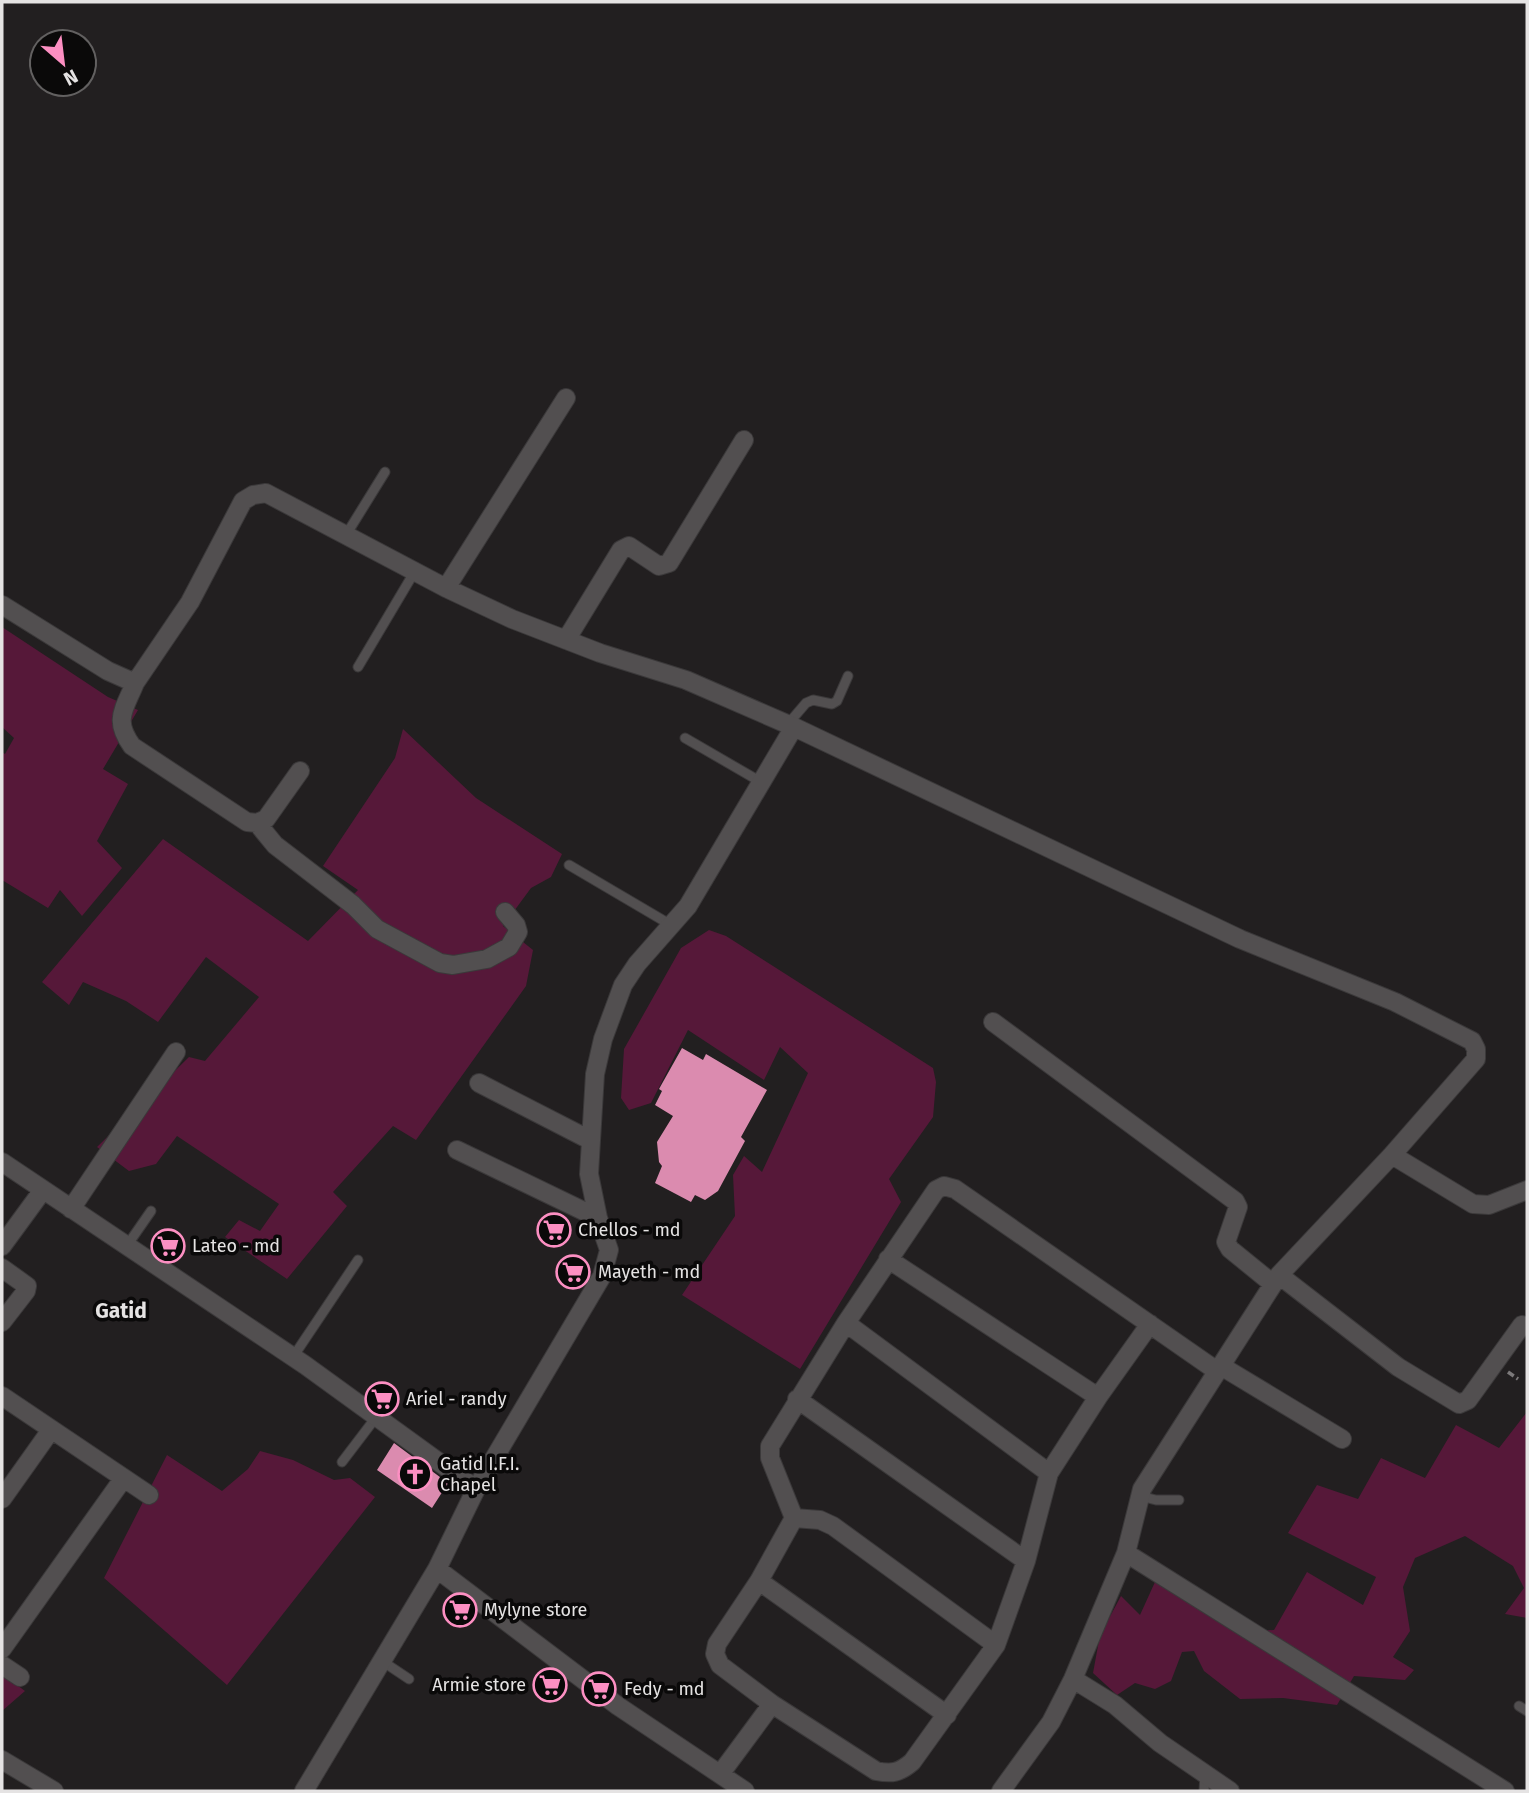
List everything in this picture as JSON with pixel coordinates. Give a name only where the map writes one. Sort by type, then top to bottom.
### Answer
[{"type":"street","points":[[446,588],[566,398]]},
{"type":"street","points":[[566,639],[621,550],[629,546],[659,566],[669,563],[744,440]]},
{"type":"street","points":[[505,912],[516,925],[518,932],[509,947],[486,959],[453,965],[440,963],[377,929],[353,905],[275,845],[257,824],[247,822],[132,746],[125,736],[120,719],[135,683],[190,602],[243,501],[253,495],[266,493],[446,588],[512,619],[600,653],[686,680],[791,725],[1240,939],[1395,1002],[1472,1041],[1476,1049],[1476,1059],[1392,1155],[1276,1279],[1142,1489],[1125,1553],[1073,1679],[1051,1722],[1001,1791]]},
{"type":"street","points":[[2,604],[108,671],[135,683]]},
{"type":"street","points":[[303,1791],[437,1569],[476,1489],[602,1276],[609,1250],[598,1218],[589,1174],[595,1074],[603,1039],[623,985],[637,964],[699,890],[791,725]]},
{"type":"street","points":[[257,824],[266,819],[300,771]]},
{"type":"street","points":[[993,1022],[1235,1201],[1238,1207],[1226,1242],[1230,1249],[1398,1367],[1459,1404],[1468,1400],[1522,1325]]},
{"type":"street","points":[[71,1209],[176,1052]]},
{"type":"street","points":[[479,1083],[590,1140]]},
{"type":"street","points":[[457,1150],[598,1218]]},
{"type":"street","points":[[1392,1155],[1473,1203],[1489,1205],[1527,1190]]},
{"type":"street","points":[[2,1162],[293,1357],[476,1489]]},
{"type":"street","points":[[794,1518],[770,1458],[770,1446],[797,1399],[888,1259],[936,1189],[944,1186],[955,1189],[1150,1324],[1219,1368],[1342,1439]]},
{"type":"street","points":[[2,1246],[43,1190]]},
{"type":"street","points":[[888,1259],[1098,1397]]},
{"type":"street","points":[[2,1268],[27,1286],[2,1322]]},
{"type":"street","points":[[846,1323],[1049,1473]]},
{"type":"street","points":[[794,1518],[759,1581],[717,1644],[715,1654],[720,1665],[772,1704],[876,1771],[890,1774],[901,1772],[912,1762],[996,1645],[1026,1561],[1049,1473],[1150,1324]]},
{"type":"street","points":[[2,1396],[149,1496]]},
{"type":"street","points":[[797,1399],[1026,1561]]},
{"type":"street","points":[[2,1499],[51,1430]]},
{"type":"street","points":[[2,1649],[122,1479]]},
{"type":"street","points":[[794,1518],[820,1520],[832,1526],[996,1645]]},
{"type":"street","points":[[1125,1553],[1505,1791]]},
{"type":"street","points":[[437,1569],[618,1706],[746,1791]]},
{"type":"street","points":[[759,1581],[947,1715]]},
{"type":"street","points":[[2,1665],[20,1677]]},
{"type":"street","points":[[1073,1679],[1115,1705],[1205,1783],[1230,1791]]},
{"type":"street","points":[[721,1773],[772,1704]]},
{"type":"street","points":[[2,1760],[54,1791]]},
{"type":"lane","points":[[346,535],[385,472]]},
{"type":"lane","points":[[358,667],[415,571]]},
{"type":"lane","points":[[791,725],[806,703],[814,700],[832,704],[837,701],[848,676]]},
{"type":"lane","points":[[685,738],[761,782]]},
{"type":"lane","points":[[569,865],[671,925]]},
{"type":"lane","points":[[126,1247],[151,1211]]},
{"type":"lane","points":[[293,1357],[358,1260]]},
{"type":"lane","points":[[342,1462],[377,1416]]},
{"type":"lane","points":[[1140,1496],[1156,1500],[1179,1500]]},
{"type":"lane","points":[[382,1661],[410,1679]]},
{"type":"shaded area","points":[[2,627],[108,697],[138,710],[103,769],[128,784],[97,841],[122,868],[82,916],[60,890],[48,908],[2,880],[2,752],[5,754],[14,738],[2,727]]},
{"type":"shaded area","points":[[403,729],[476,798],[562,854],[551,877],[531,888],[503,926],[533,950],[526,986],[416,1140],[393,1126],[333,1192],[347,1206],[287,1279],[225,1237],[239,1220],[260,1231],[279,1204],[177,1136],[156,1164],[129,1171],[97,1147],[189,1057],[205,1061],[259,997],[206,957],[158,1022],[126,1001],[83,982],[69,1005],[42,982],[163,839],[308,941],[358,890],[323,866],[395,758]]},
{"type":"shaded area","points":[[709,930],[726,936],[933,1068],[936,1082],[933,1117],[889,1179],[901,1202],[800,1369],[682,1295],[735,1216],[733,1175],[744,1156],[762,1172],[808,1073],[780,1047],[764,1080],[688,1030],[651,1103],[629,1110],[621,1098],[624,1049],[681,948]]},
{"type":"shaded area","points":[[1527,1412],[1527,1618],[1505,1614],[1524,1588],[1513,1566],[1465,1536],[1415,1558],[1403,1587],[1410,1631],[1393,1657],[1414,1670],[1405,1680],[1354,1676],[1337,1705],[1283,1698],[1240,1699],[1204,1671],[1194,1651],[1182,1652],[1171,1681],[1155,1689],[1135,1683],[1117,1695],[1093,1673],[1100,1635],[1121,1596],[1140,1615],[1155,1582],[1241,1632],[1274,1630],[1307,1572],[1363,1605],[1376,1577],[1288,1533],[1317,1485],[1358,1499],[1381,1458],[1425,1478],[1456,1425],[1499,1448]]},
{"type":"shaded area","points":[[260,1451],[293,1460],[334,1480],[350,1478],[375,1497],[227,1685],[104,1578],[167,1455],[222,1491],[248,1469]]},
{"type":"shaded area","points":[[2,1674],[25,1691],[2,1711]]},
{"type":"building","points":[[682,1048],[703,1060],[706,1054],[767,1090],[741,1137],[745,1141],[718,1191],[705,1200],[695,1195],[691,1202],[655,1183],[662,1166],[659,1162],[657,1142],[673,1116],[655,1105],[662,1091],[659,1089]]},
{"type":"building","name":"Gatid I.F.I. Chapel","points":[[394,1443],[448,1483],[432,1508],[377,1470]]},
{"type":"place","name":"Chellos - md","points":[[554,1230]]},
{"type":"place","name":"Lateo - md","points":[[168,1246]]},
{"type":"place","name":"Mayeth - md","points":[[573,1272]]},
{"type":"place","name":"Ariel - randy","points":[[382,1399]]},
{"type":"place","name":"Gatid I.F.I. Chapel","points":[[415,1474]]},
{"type":"place","name":"Mylyne store","points":[[460,1610]]},
{"type":"place","name":"Armie store","points":[[550,1685]]},
{"type":"place","name":"Fedy - md","points":[[599,1689]]},
{"type":"district","name":"Gatid","points":[[121,1311]]}]
